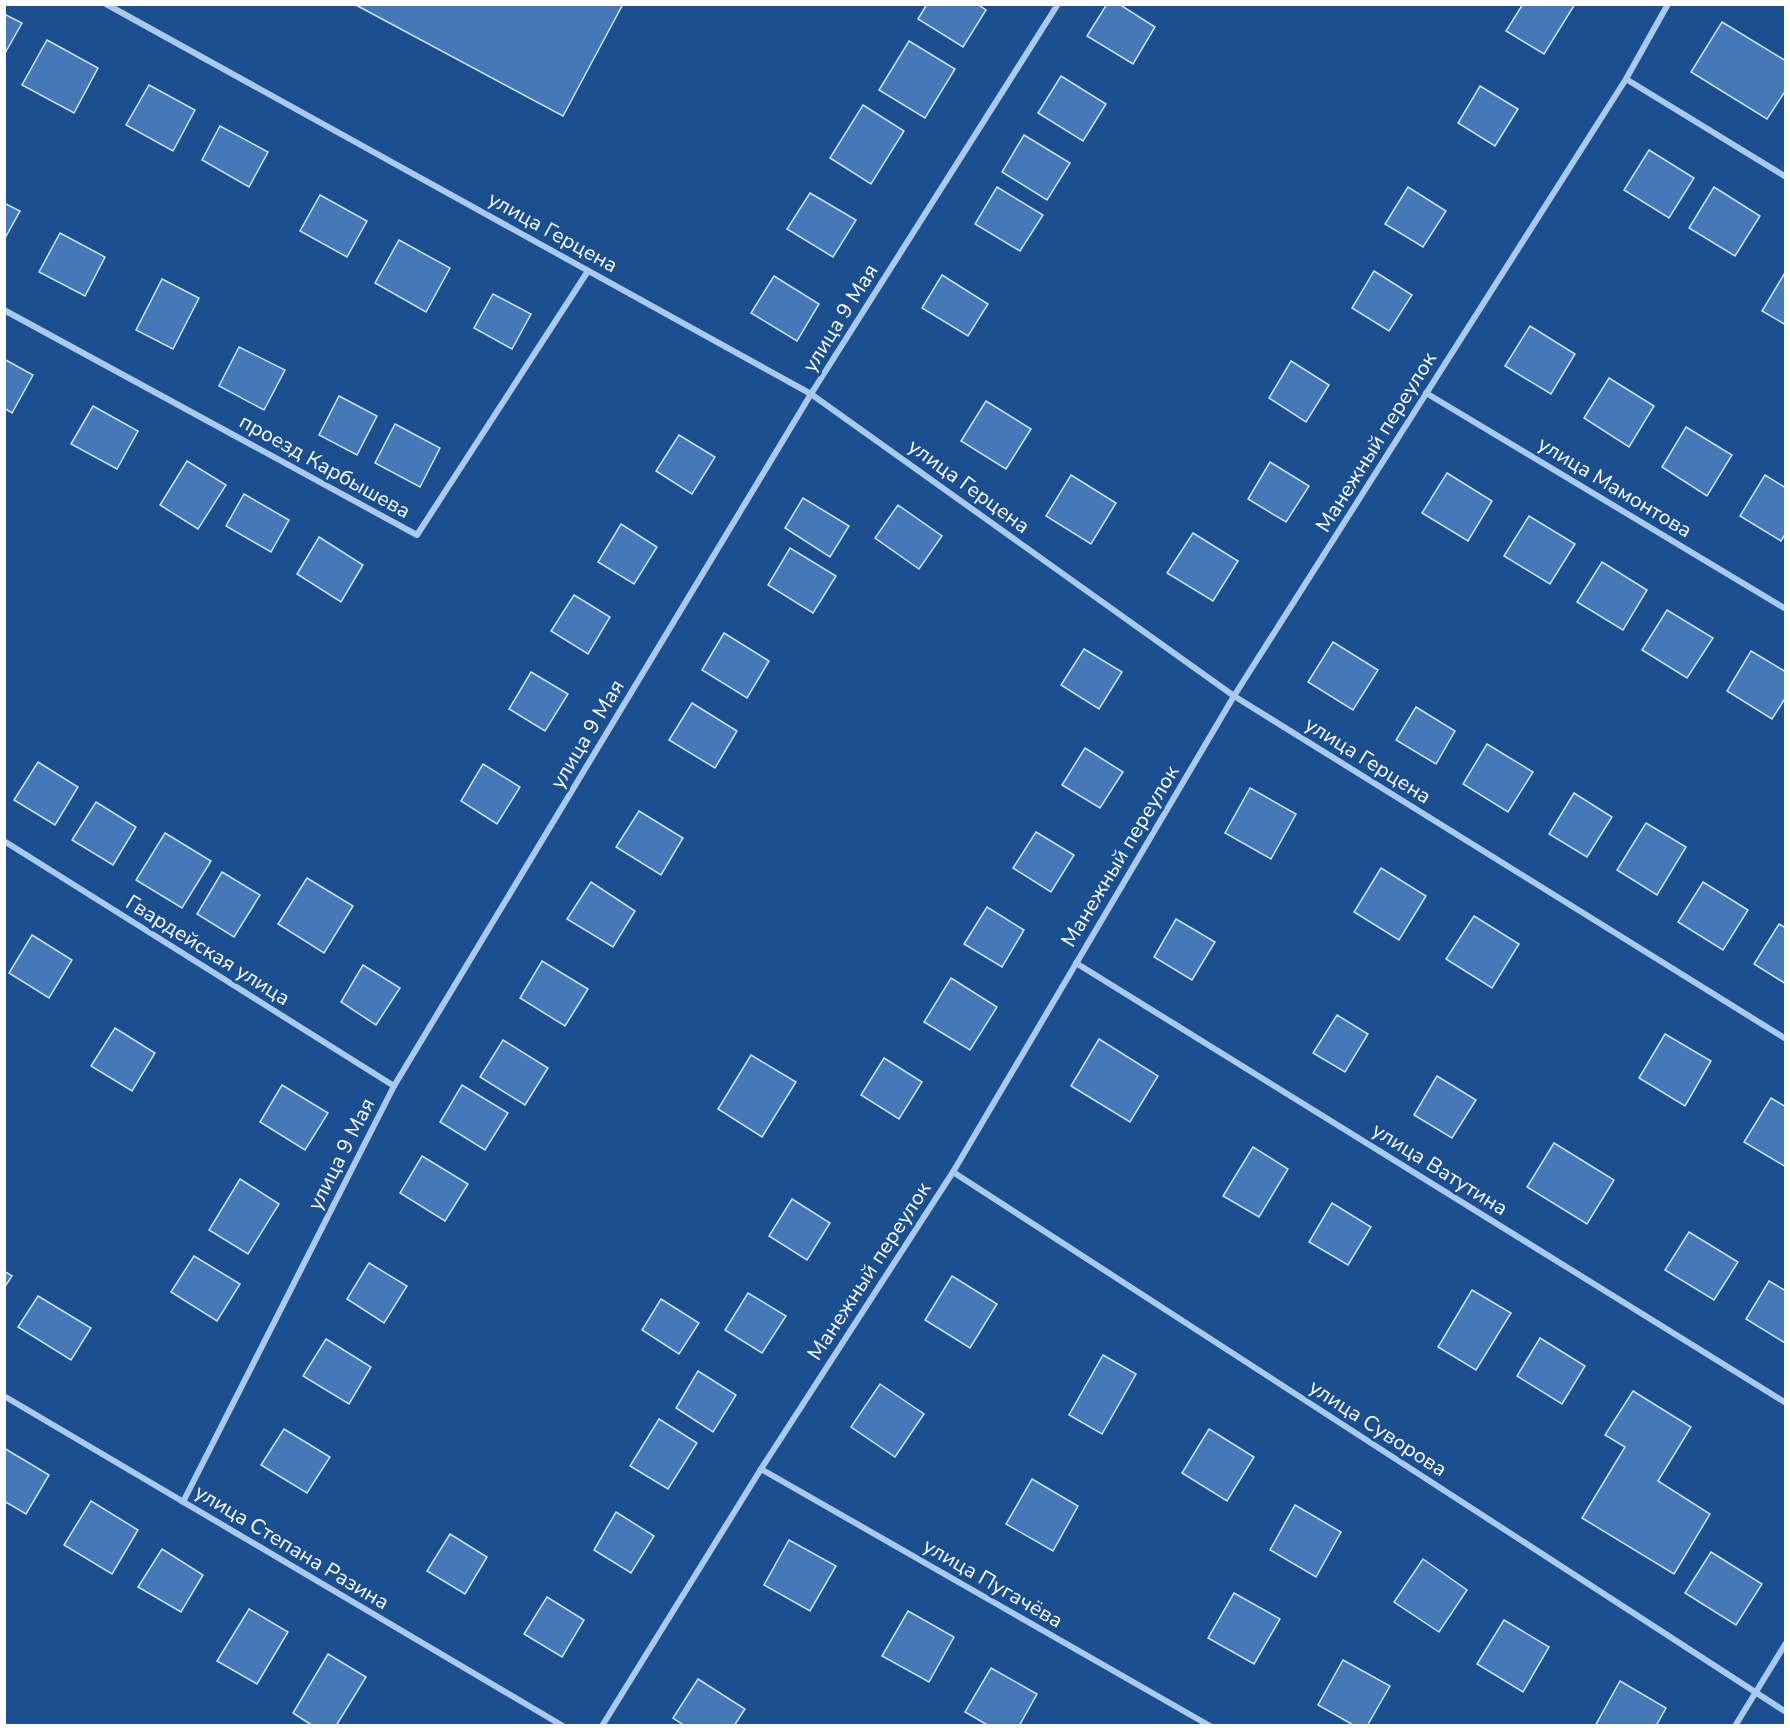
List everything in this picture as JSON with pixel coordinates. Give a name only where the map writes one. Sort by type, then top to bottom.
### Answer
[{"type":"street","name":"улица Герцена","points":[[106,4],[811,394],[1234,696],[1785,1039]]},
{"type":"street","name":"улица 9 Мая","points":[[183,1502],[394,1086],[811,394],[1058,4]]},
{"type":"street","name":"Манежный переулок","points":[[602,1725],[761,1469],[953,1172],[1234,696],[1626,79],[1668,4]]},
{"type":"street","points":[[1626,79],[1785,177]]},
{"type":"street","name":"проезд Карбышева","points":[[4,310],[417,535],[588,271]]},
{"type":"street","name":"улица Мамонтова","points":[[1426,393],[1785,609]]},
{"type":"street","name":"Гвардейская улица","points":[[4,841],[394,1086]]},
{"type":"street","name":"улица Ватутина","points":[[1076,963],[1785,1403]]},
{"type":"street","name":"улица Суворова","points":[[953,1172],[1785,1712]]},
{"type":"street","name":"улица Степана Разина","points":[[4,1396],[563,1725]]},
{"type":"street","name":"улица Пугачёва","points":[[761,1469],[1210,1725]]},
{"type":"street","points":[[1735,1725],[1785,1644]]},
{"type":"building","points":[[354,4],[623,4],[563,116]]},
{"type":"building","points":[[927,4],[977,4],[986,10],[963,47],[918,19]]},
{"type":"building","points":[[1107,4],[1119,4],[1155,27],[1133,64],[1087,36]]},
{"type":"building","points":[[1523,4],[1575,4],[1544,54],[1506,31]]},
{"type":"building","points":[[4,14],[22,23],[4,55]]},
{"type":"building","points":[[1722,22],[1786,61],[1786,90],[1767,119],[1691,72]]},
{"type":"building","points":[[47,40],[98,68],[74,113],[22,85]]},
{"type":"building","points":[[909,41],[955,69],[925,118],[879,90]]},
{"type":"building","points":[[1061,76],[1106,104],[1083,141],[1038,113]]},
{"type":"building","points":[[149,85],[195,110],[173,151],[126,125]]},
{"type":"building","points":[[1480,86],[1518,109],[1495,146],[1458,123]]},
{"type":"building","points":[[863,105],[904,131],[871,184],[830,158]]},
{"type":"building","points":[[220,126],[268,152],[249,187],[202,160]]},
{"type":"building","points":[[1024,135],[1070,163],[1047,200],[1002,172]]},
{"type":"building","points":[[1649,150],[1694,178],[1669,218],[1624,190]]},
{"type":"building","points":[[997,187],[1043,215],[1020,251],[975,224]]},
{"type":"building","points":[[1408,187],[1446,211],[1423,247],[1385,224]]},
{"type":"building","points":[[1714,187],[1760,216],[1735,256],[1689,228]]},
{"type":"building","points":[[810,193],[856,220],[833,257],[787,229]]},
{"type":"building","points":[[320,195],[367,221],[347,257],[300,231]]},
{"type":"building","points":[[4,203],[20,211],[4,240]]},
{"type":"building","points":[[60,233],[105,257],[85,296],[39,272]]},
{"type":"building","points":[[399,240],[450,268],[426,312],[375,283]]},
{"type":"building","points":[[1374,271],[1412,295],[1389,331],[1352,308]]},
{"type":"building","points":[[1786,271],[1786,325],[1762,311]]},
{"type":"building","points":[[942,275],[988,304],[968,336],[922,308]]},
{"type":"building","points":[[774,276],[819,304],[797,341],[751,313]]},
{"type":"building","points":[[162,279],[199,298],[173,349],[136,330]]},
{"type":"building","points":[[493,294],[531,314],[512,349],[474,328]]},
{"type":"building","points":[[1530,326],[1575,354],[1551,394],[1505,366]]},
{"type":"building","points":[[239,347],[285,370],[264,410],[219,386]]},
{"type":"building","points":[[4,359],[33,375],[12,413],[4,408]]},
{"type":"building","points":[[1291,361],[1329,385],[1306,422],[1269,398]]},
{"type":"building","points":[[1609,378],[1654,406],[1629,447],[1584,418]]},
{"type":"building","points":[[339,396],[377,416],[357,455],[319,435]]},
{"type":"building","points":[[986,401],[1031,429],[1006,469],[961,441]]},
{"type":"building","points":[[93,406],[138,431],[117,469],[71,444]]},
{"type":"building","points":[[395,424],[440,448],[420,487],[375,463]]},
{"type":"building","points":[[1686,427],[1732,455],[1707,496],[1662,467]]},
{"type":"building","points":[[679,435],[715,457],[692,494],[656,471]]},
{"type":"building","points":[[187,461],[226,485],[198,529],[160,505]]},
{"type":"building","points":[[1270,462],[1309,486],[1286,522],[1248,499]]},
{"type":"building","points":[[1447,473],[1492,501],[1468,541],[1422,513]]},
{"type":"building","points":[[1071,475],[1116,503],[1091,544],[1046,516]]},
{"type":"building","points":[[1765,475],[1786,488],[1786,533],[1781,541],[1740,516]]},
{"type":"building","points":[[244,494],[289,520],[271,552],[226,526]]},
{"type":"building","points":[[803,498],[849,526],[830,557],[785,528]]},
{"type":"building","points":[[898,505],[942,536],[919,569],[875,538]]},
{"type":"building","points":[[1529,516],[1575,544],[1550,584],[1504,556]]},
{"type":"building","points":[[621,524],[657,547],[634,584],[598,562]]},
{"type":"building","points":[[1193,533],[1238,561],[1213,601],[1167,573]]},
{"type":"building","points":[[319,537],[363,565],[341,602],[297,574]]},
{"type":"building","points":[[790,548],[836,576],[813,613],[768,585]]},
{"type":"building","points":[[1602,562],[1647,590],[1623,630],[1577,602]]},
{"type":"building","points":[[574,595],[610,617],[588,654],[551,631]]},
{"type":"building","points":[[1667,610],[1713,638],[1687,678],[1642,650]]},
{"type":"building","points":[[724,633],[769,661],[747,698],[702,670]]},
{"type":"building","points":[[1333,642],[1378,670],[1353,710],[1308,682]]},
{"type":"building","points":[[1084,649],[1122,672],[1099,709],[1061,685]]},
{"type":"building","points":[[1751,651],[1786,672],[1786,697],[1772,719],[1727,691]]},
{"type":"building","points":[[531,672],[568,694],[545,731],[509,709]]},
{"type":"building","points":[[692,703],[737,731],[715,768],[669,740]]},
{"type":"building","points":[[1416,707],[1455,731],[1436,764],[1396,740]]},
{"type":"building","points":[[1487,744],[1533,772],[1508,812],[1463,784]]},
{"type":"building","points":[[1085,748],[1123,772],[1100,808],[1062,785]]},
{"type":"building","points":[[38,762],[78,787],[55,825],[14,800]]},
{"type":"building","points":[[483,764],[520,787],[497,824],[461,801]]},
{"type":"building","points":[[1250,788],[1296,814],[1271,859],[1225,833]]},
{"type":"building","points":[[1574,793],[1612,817],[1587,857],[1549,834]]},
{"type":"building","points":[[96,802],[136,827],[113,865],[72,840]]},
{"type":"building","points":[[639,811],[683,838],[661,875],[616,847]]},
{"type":"building","points":[[1646,823],[1686,847],[1657,895],[1617,870]]},
{"type":"building","points":[[1036,832],[1074,855],[1051,892],[1013,868]]},
{"type":"building","points":[[165,833],[211,861],[182,908],[136,880]]},
{"type":"building","points":[[1381,868],[1426,896],[1399,940],[1354,912]]},
{"type":"building","points":[[222,872],[260,895],[234,937],[197,914]]},
{"type":"building","points":[[307,878],[353,906],[324,953],[278,924]]},
{"type":"building","points":[[591,882],[635,911],[613,947],[567,919]]},
{"type":"building","points":[[1703,882],[1748,910],[1723,950],[1678,922]]},
{"type":"building","points":[[987,907],[1024,930],[1002,967],[964,944]]},
{"type":"building","points":[[1474,916],[1519,944],[1492,988],[1446,959]]},
{"type":"building","points":[[1176,919],[1215,942],[1192,980],[1154,957]]},
{"type":"building","points":[[1779,924],[1786,928],[1786,984],[1754,964]]},
{"type":"building","points":[[32,935],[72,960],[49,998],[9,973]]},
{"type":"building","points":[[542,961],[588,989],[565,1026],[520,998]]},
{"type":"building","points":[[363,965],[400,988],[376,1025],[341,1002]]},
{"type":"building","points":[[951,978],[997,1007],[970,1050],[924,1022]]},
{"type":"building","points":[[1337,1015],[1368,1034],[1345,1072],[1313,1053]]},
{"type":"building","points":[[115,1028],[155,1053],[132,1091],[91,1066]]},
{"type":"building","points":[[1665,1034],[1711,1061],[1685,1106],[1639,1078]]},
{"type":"building","points":[[1099,1039],[1158,1076],[1130,1122],[1071,1086]]},
{"type":"building","points":[[503,1040],[548,1068],[525,1105],[480,1077]]},
{"type":"building","points":[[751,1055],[796,1082],[762,1137],[718,1109]]},
{"type":"building","points":[[884,1058],[922,1082],[899,1119],[861,1095]]},
{"type":"building","points":[[1437,1076],[1476,1100],[1452,1138],[1414,1115]]},
{"type":"building","points":[[282,1085],[328,1113],[305,1150],[260,1122]]},
{"type":"building","points":[[462,1085],[508,1113],[485,1150],[440,1122]]},
{"type":"building","points":[[1771,1098],[1786,1107],[1786,1167],[1744,1142]]},
{"type":"building","points":[[1554,1143],[1614,1180],[1587,1224],[1527,1187]]},
{"type":"building","points":[[1253,1147],[1288,1169],[1259,1217],[1223,1196]]},
{"type":"building","points":[[422,1156],[468,1184],[445,1221],[400,1193]]},
{"type":"building","points":[[240,1179],[279,1204],[248,1254],[209,1230]]},
{"type":"building","points":[[792,1199],[830,1223],[807,1260],[769,1236]]},
{"type":"building","points":[[1332,1203],[1371,1227],[1348,1265],[1309,1242]]},
{"type":"building","points":[[1689,1232],[1738,1262],[1714,1300],[1665,1270]]},
{"type":"building","points":[[194,1256],[240,1284],[217,1321],[171,1292]]},
{"type":"building","points":[[369,1263],[407,1286],[384,1323],[347,1299]]},
{"type":"building","points":[[4,1271],[12,1276],[4,1288]]},
{"type":"building","points":[[952,1276],[997,1304],[970,1348],[925,1320]]},
{"type":"building","points":[[1769,1281],[1786,1291],[1785,1343],[1746,1319]]},
{"type":"building","points":[[1472,1290],[1511,1313],[1476,1370],[1438,1347]]},
{"type":"building","points":[[748,1293],[786,1316],[762,1353],[725,1330]]},
{"type":"building","points":[[38,1296],[91,1328],[71,1360],[18,1327]]},
{"type":"building","points":[[661,1299],[699,1323],[679,1354],[642,1330]]},
{"type":"building","points":[[1540,1338],[1585,1366],[1562,1404],[1517,1376]]},
{"type":"building","points":[[326,1339],[371,1367],[349,1404],[303,1376]]},
{"type":"building","points":[[1103,1355],[1136,1374],[1102,1434],[1069,1415]]},
{"type":"building","points":[[698,1371],[736,1395],[713,1432],[676,1408]]},
{"type":"building","points":[[880,1384],[924,1414],[895,1457],[851,1427]]},
{"type":"building","points":[[1633,1391],[1691,1427],[1658,1481],[1710,1514],[1674,1574],[1582,1518],[1625,1447],[1605,1435]]},
{"type":"building","points":[[659,1419],[697,1443],[668,1489],[630,1466]]},
{"type":"building","points":[[284,1429],[330,1457],[307,1493],[261,1465]]},
{"type":"building","points":[[1209,1429],[1254,1457],[1227,1501],[1182,1473]]},
{"type":"building","points":[[4,1448],[49,1475],[26,1514],[4,1501]]},
{"type":"building","points":[[1032,1479],[1078,1506],[1053,1551],[1006,1524]]},
{"type":"building","points":[[91,1501],[138,1530],[112,1574],[64,1545]]},
{"type":"building","points":[[1295,1505],[1341,1532],[1316,1577],[1270,1550]]},
{"type":"building","points":[[616,1512],[654,1536],[631,1573],[594,1550]]},
{"type":"building","points":[[450,1534],[487,1557],[465,1594],[427,1571]]},
{"type":"building","points":[[789,1540],[836,1566],[810,1611],[764,1585]]},
{"type":"building","points":[[162,1549],[203,1575],[181,1612],[138,1587]]},
{"type":"building","points":[[1711,1552],[1762,1584],[1736,1625],[1685,1593]]},
{"type":"building","points":[[1423,1559],[1467,1590],[1439,1632],[1394,1602]]},
{"type":"building","points":[[1234,1593],[1280,1619],[1254,1664],[1208,1638]]},
{"type":"building","points":[[547,1597],[584,1620],[562,1657],[524,1634]]},
{"type":"building","points":[[249,1609],[288,1632],[257,1684],[217,1661]]},
{"type":"building","points":[[908,1611],[954,1637],[929,1682],[882,1656]]},
{"type":"building","points":[[1504,1620],[1549,1647],[1523,1692],[1477,1664]]},
{"type":"building","points":[[328,1654],[366,1677],[336,1726],[313,1726],[293,1713]]},
{"type":"building","points":[[1343,1660],[1390,1686],[1367,1726],[1355,1726],[1318,1705]]},
{"type":"building","points":[[991,1668],[1037,1694],[1019,1726],[989,1726],[965,1712]]},
{"type":"building","points":[[698,1679],[745,1709],[734,1726],[685,1726],[673,1718]]},
{"type":"building","points":[[1620,1681],[1666,1708],[1656,1726],[1595,1726]]}]
